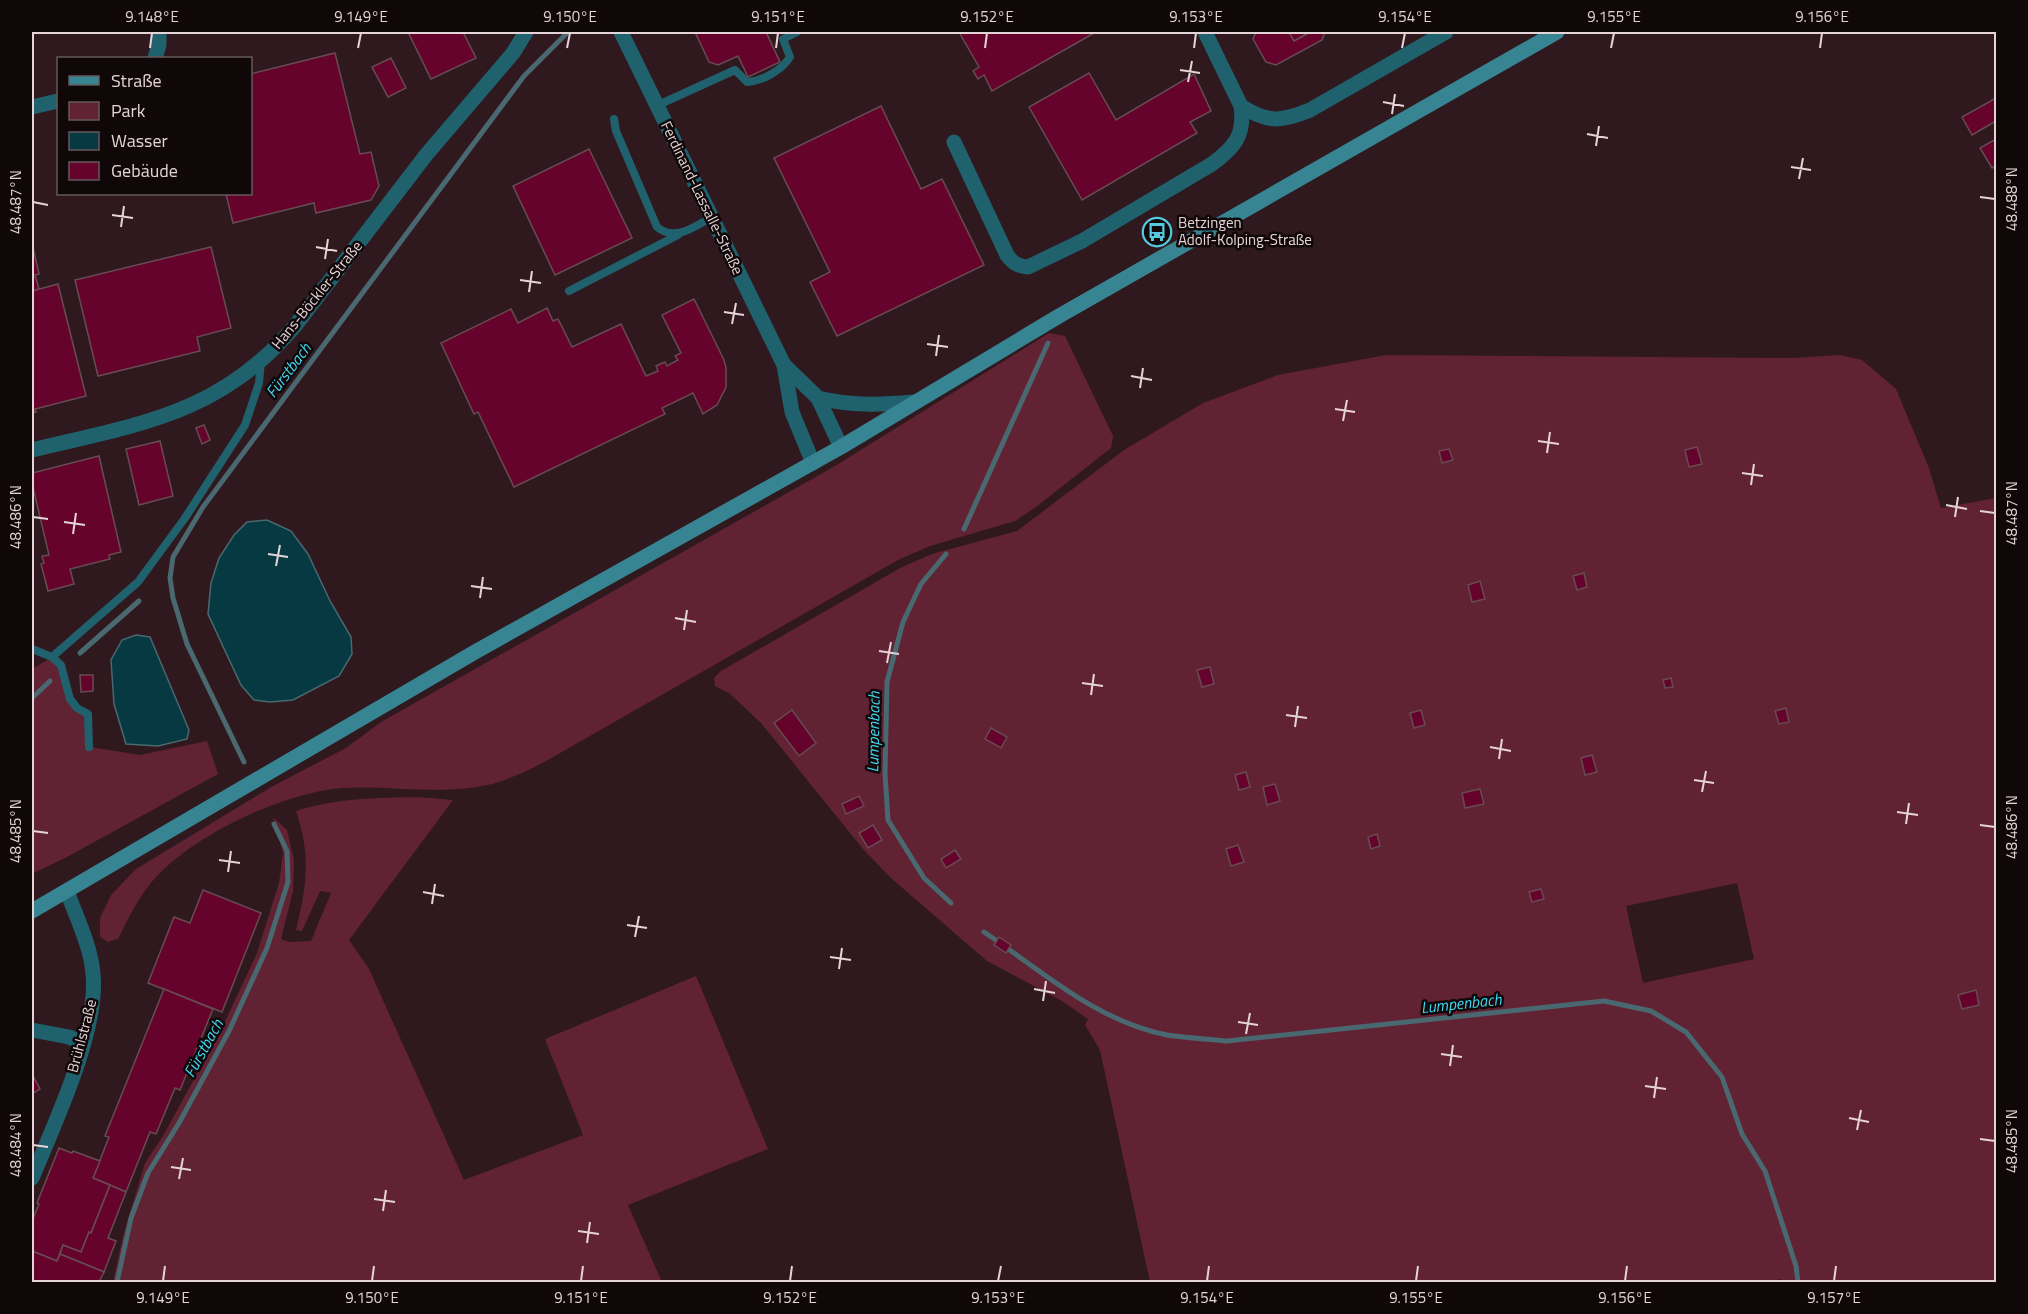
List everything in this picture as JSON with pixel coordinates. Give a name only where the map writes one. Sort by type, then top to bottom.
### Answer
[{"type":"main road","points":[[32,911],[475,652],[841,447],[1157,259],[1557,32]]},
{"type":"street","points":[[154,57],[159,45],[159,32]]},
{"type":"street","name":"Hans-Böckler-Straße","points":[[32,450],[173,414],[215,395],[261,362],[296,326],[426,155],[513,53],[526,32]]},
{"type":"street","name":"Ferdinand-Lassalle-Straße","points":[[621,32],[784,365],[792,412],[813,463]]},
{"type":"street","points":[[954,142],[1006,255],[1013,263],[1028,267],[1082,241],[1204,169],[1228,152],[1241,129],[1243,121],[1241,105],[1205,32]]},
{"type":"street","points":[[1241,105],[1256,116],[1275,120],[1291,118],[1310,110],[1446,32]]},
{"type":"street","points":[[32,107],[57,101]]},
{"type":"street","name":"Ferdinand-Lassalle-Straße","points":[[784,365],[818,398],[841,447]]},
{"type":"street","points":[[818,398],[845,404],[874,406],[914,402]]},
{"type":"street","name":"Brühlstraße","points":[[32,1178],[83,1043],[94,992],[93,971],[66,891]]},
{"type":"street","points":[[32,1030],[69,1037],[83,1043]]},
{"type":"lane","points":[[656,106],[735,70],[747,82],[756,81],[785,65],[790,57],[783,39],[797,32]]},
{"type":"lane","points":[[614,119],[616,131],[657,227],[667,234],[681,233]]},
{"type":"lane","points":[[568,291],[712,217]]},
{"type":"lane","points":[[52,657],[138,582],[185,518],[245,425],[259,383],[261,362]]},
{"type":"lane","points":[[32,649],[52,657],[61,665],[70,699],[76,708],[88,714],[89,747]]},
{"type":"green space","points":[[1049,333],[1065,336],[1113,436],[1111,448],[1015,521],[930,546],[898,560],[546,761],[506,780],[473,787],[436,790],[342,788],[292,798],[237,820],[187,850],[150,884],[132,911],[118,939],[108,942],[100,937],[100,918],[111,895],[136,869],[273,786],[346,748],[381,722],[835,466]]},
{"type":"green space","points":[[1386,355],[1791,358],[1840,355],[1862,360],[1896,389],[1929,468],[1941,508],[1996,498],[1996,1282],[1782,1282],[1781,1279],[1761,1282],[1150,1282],[1100,1050],[1085,1025],[1088,1019],[1062,1001],[987,961],[892,879],[863,849],[761,723],[729,693],[715,686],[714,678],[721,671],[902,567],[932,554],[1017,531],[1124,450],[1203,403],[1278,375]],"holes":[[[1737,883],[1754,959],[1643,983],[1626,906]]]},
{"type":"green space","points":[[52,657],[61,665],[70,699],[88,714],[90,747],[140,755],[207,741],[218,774],[32,874],[32,669]]},
{"type":"green space","points":[[417,797],[453,800],[349,940],[369,969],[464,1180],[583,1135],[545,1039],[696,976],[768,1149],[628,1205],[662,1282],[113,1282],[123,1236],[145,1163],[163,1136],[223,1026],[257,953],[279,883],[283,853],[273,817],[287,830],[294,860],[293,891],[281,939],[289,942],[311,941],[331,893],[320,891],[302,931],[296,930],[306,870],[304,842],[296,811],[341,801]]},
{"type":"water","points":[[267,520],[291,531],[308,554],[330,601],[351,637],[352,654],[339,676],[293,700],[270,702],[254,700],[241,685],[208,614],[211,583],[219,558],[234,535],[247,522]]},
{"type":"water","points":[[136,635],[150,637],[189,730],[187,739],[158,746],[126,744],[114,704],[111,660],[122,640]]},
{"type":"building","points":[[408,32],[463,32],[476,58],[431,79]]},
{"type":"building","points":[[695,32],[766,32],[780,62],[748,77],[738,56],[718,65],[709,62]]},
{"type":"building","points":[[959,32],[1096,32],[992,91],[984,75],[978,79],[973,71],[979,67]]},
{"type":"building","points":[[1256,32],[1289,32],[1294,41],[1310,32],[1325,32],[1322,40],[1276,65],[1266,62],[1253,39]]},
{"type":"building","points":[[1289,32],[1310,32],[1294,41]]},
{"type":"building","points":[[335,53],[360,154],[371,152],[379,186],[371,200],[316,213],[314,203],[233,223],[226,195],[252,195],[252,74]]},
{"type":"building","points":[[391,58],[406,88],[388,97],[372,67]]},
{"type":"building","points":[[1089,73],[1116,120],[1194,74],[1211,111],[1190,122],[1197,133],[1082,200],[1029,107]]},
{"type":"building","points":[[1996,98],[1996,121],[1972,135],[1962,117]]},
{"type":"building","points":[[881,106],[921,189],[942,179],[984,265],[837,336],[810,282],[830,272],[774,158]]},
{"type":"building","points":[[1996,139],[1996,166],[1992,168],[1980,148]]},
{"type":"building","points":[[589,149],[632,238],[555,275],[513,186]]},
{"type":"building","points":[[32,243],[39,274],[35,275],[39,289],[32,291]]},
{"type":"building","points":[[211,247],[231,328],[197,337],[200,351],[98,376],[75,280]]},
{"type":"building","points":[[58,284],[86,396],[35,409],[36,412],[32,413],[32,291]]},
{"type":"building","points":[[694,299],[726,368],[726,387],[717,405],[703,414],[693,393],[662,408],[665,414],[514,487],[478,412],[474,414],[441,343],[511,309],[518,323],[547,308],[553,321],[558,319],[572,347],[621,324],[646,376],[658,371],[656,366],[665,362],[667,366],[678,360],[675,356],[681,353],[662,315]]},
{"type":"building","points":[[204,425],[210,440],[202,444],[196,428]]},
{"type":"building","points":[[160,441],[173,496],[139,505],[126,449]]},
{"type":"building","points":[[1697,447],[1702,464],[1689,467],[1685,450]]},
{"type":"building","points":[[1449,449],[1453,460],[1442,463],[1439,451]]},
{"type":"building","points":[[99,456],[121,552],[109,555],[110,559],[70,569],[74,584],[48,591],[41,564],[44,563],[42,556],[49,555],[32,483],[32,473]]},
{"type":"building","points":[[1584,573],[1587,587],[1577,590],[1573,576]]},
{"type":"building","points":[[1480,581],[1485,599],[1472,602],[1468,585]]},
{"type":"building","points":[[1210,667],[1214,684],[1202,687],[1197,670]]},
{"type":"building","points":[[80,675],[93,675],[93,691],[81,692]]},
{"type":"building","points":[[1671,678],[1673,687],[1665,688],[1663,680]]},
{"type":"building","points":[[1786,708],[1789,722],[1779,724],[1775,711]]},
{"type":"building","points":[[792,710],[816,743],[799,756],[774,723]]},
{"type":"building","points":[[1421,710],[1425,725],[1414,728],[1410,713]]},
{"type":"building","points":[[991,728],[1007,737],[1001,748],[985,739]]},
{"type":"building","points":[[1592,755],[1597,772],[1585,775],[1581,758]]},
{"type":"building","points":[[1246,772],[1250,787],[1239,790],[1235,775]]},
{"type":"building","points":[[1275,784],[1280,801],[1267,805],[1263,787]]},
{"type":"building","points":[[1480,789],[1484,804],[1465,808],[1462,793]]},
{"type":"building","points":[[859,796],[864,806],[846,814],[842,804]]},
{"type":"building","points":[[873,825],[882,840],[868,848],[859,833]]},
{"type":"building","points":[[1377,834],[1380,846],[1371,849],[1368,837]]},
{"type":"building","points":[[1238,845],[1244,862],[1231,866],[1226,849]]},
{"type":"building","points":[[955,850],[961,859],[946,868],[941,859]]},
{"type":"building","points":[[1541,889],[1544,899],[1532,902],[1529,892]]},
{"type":"building","points":[[203,890],[261,913],[222,1012],[148,983],[174,917],[190,923]]},
{"type":"building","points":[[999,937],[1011,945],[1006,953],[994,945]]},
{"type":"building","points":[[164,989],[213,1009],[180,1090],[175,1088],[156,1134],[150,1132],[126,1192],[93,1178],[109,1137],[105,1136]]},
{"type":"building","points":[[1976,990],[1979,1005],[1962,1009],[1958,995]]},
{"type":"building","points":[[32,1074],[40,1089],[32,1094]]},
{"type":"building","points":[[59,1148],[100,1161],[93,1178],[110,1185],[81,1252],[63,1245],[57,1261],[32,1251],[32,1221]]},
{"type":"building","points":[[110,1185],[126,1192],[108,1238],[116,1241],[104,1272],[60,1254],[63,1245],[81,1252]]},
{"type":"building","points":[[32,1251],[57,1261],[60,1254],[104,1272],[99,1282],[32,1282]]},
{"type":"waterway","name":"Fürstbach","points":[[244,762],[187,644],[173,598],[170,578],[173,557],[203,507],[524,76],[568,32]]},
{"type":"waterway","name":"Lumpenbach","points":[[964,529],[1048,343]]},
{"type":"waterway","name":"Lumpenbach","points":[[946,554],[921,584],[903,622],[887,682],[885,774],[888,820],[924,878],[951,903]]},
{"type":"waterway","points":[[80,653],[139,601]]},
{"type":"waterway","points":[[32,698],[50,681]]},
{"type":"waterway","name":"Fürstbach","points":[[117,1282],[131,1218],[148,1173],[179,1123],[229,1031],[267,948],[288,882],[287,851],[274,824]]},
{"type":"waterway","name":"Lumpenbach","points":[[984,932],[1093,1007],[1141,1028],[1174,1036],[1227,1041],[1604,1001],[1651,1011],[1686,1032],[1722,1077],[1742,1134],[1765,1171],[1796,1266],[1798,1282]]},
{"type":"place","name":"Betzingen Adolf-Kolping-Straße","points":[[1157,232]]}]
